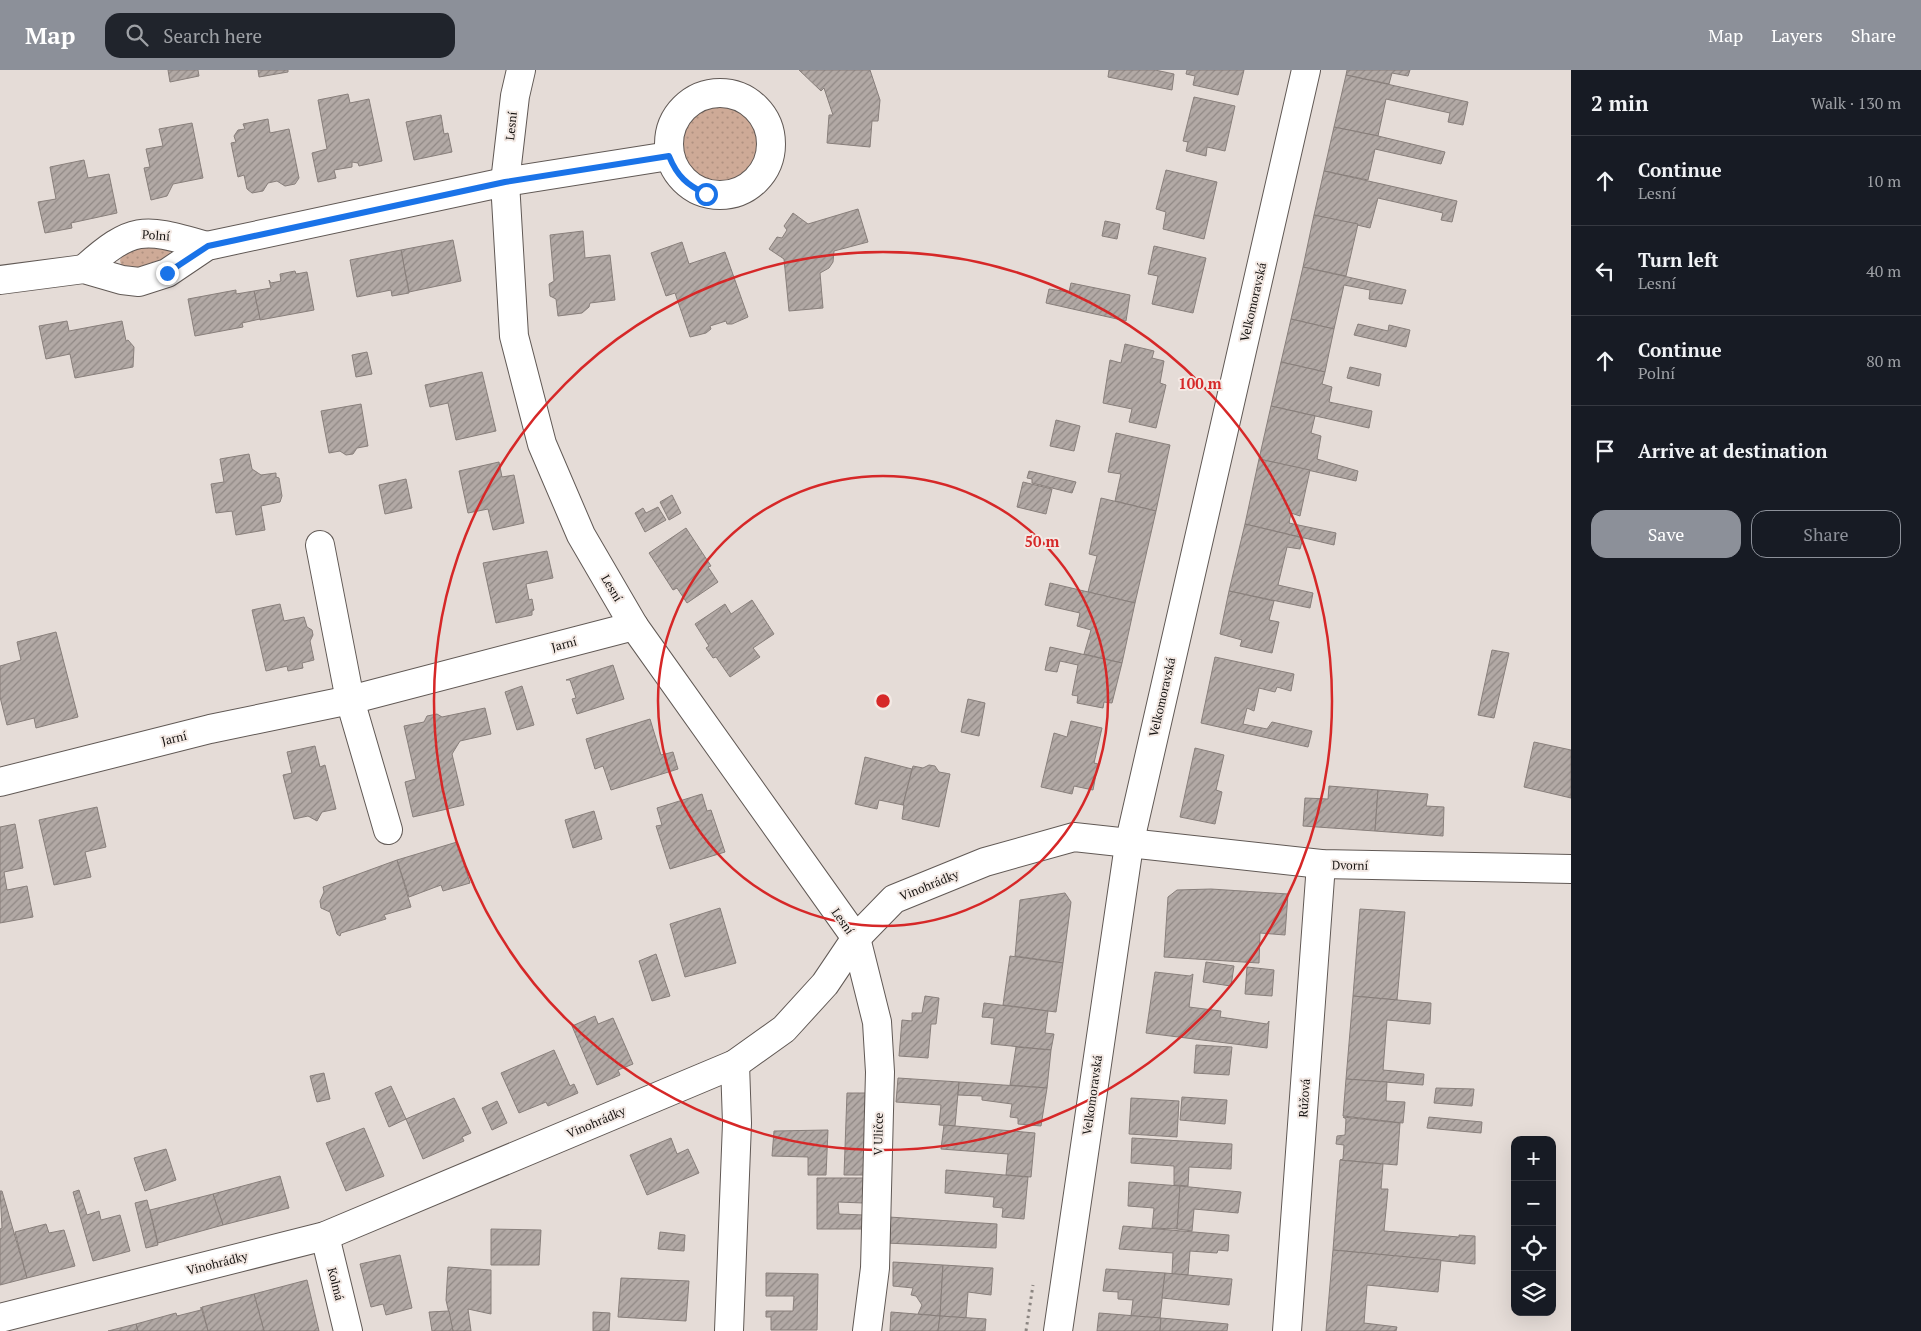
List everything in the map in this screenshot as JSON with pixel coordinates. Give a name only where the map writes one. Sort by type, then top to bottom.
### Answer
[{"type":"street","name":"Lesní","points":[[521,70],[515,96],[505,182],[514,336],[542,444],[581,535],[634,626],[856,938]]},
{"type":"street","name":"Velkomoravská","points":[[1058,1331],[1129,845],[1306,70]]},
{"type":"street","points":[[505,182],[669,156]]},
{"type":"street","name":"Polní","points":[[0,280],[84,269],[122,280],[140,282],[167,273],[208,246],[505,182]]},
{"type":"street","name":"Polní","points":[[84,269],[117,242],[133,234],[162,233],[208,246]]},
{"type":"street","points":[[320,545],[350,700],[388,830]]},
{"type":"street","name":"Jarní","points":[[0,782],[210,729],[350,700],[634,626]]},
{"type":"street","name":"Vinohrádky","points":[[0,1318],[325,1236],[735,1064],[784,1029],[825,984],[856,938],[894,899],[985,862],[1074,837],[1129,845]]},
{"type":"street","name":"Dvorní","points":[[1129,845],[1321,864],[1571,869]]},
{"type":"street","name":"Růžová","points":[[1287,1331],[1321,864]]},
{"type":"street","name":"V Uličce","points":[[856,938],[877,1022],[880,1072],[875,1268],[867,1331]]},
{"type":"street","points":[[728,1331],[737,1123],[735,1064]]},
{"type":"street","name":"Kolmá","points":[[325,1236],[348,1331]]},
{"type":"shaded area","points":[[719,101],[736,104],[750,113],[759,127],[762,144],[759,161],[750,175],[736,184],[719,187],[702,184],[688,175],[679,161],[676,144],[679,127],[688,113],[702,104]]},
{"type":"shaded area","points":[[142,246],[168,247],[171,251],[168,259],[145,268],[133,269],[121,265],[120,260],[123,255]]},
{"type":"building","points":[[168,70],[198,70],[199,76],[170,82]]},
{"type":"building","points":[[258,70],[288,70],[288,72],[259,77]]},
{"type":"building","points":[[799,70],[870,70],[880,100],[878,121],[872,121],[870,147],[827,143],[829,115],[833,115],[824,88],[821,91]]},
{"type":"building","points":[[1109,70],[1155,70],[1174,74],[1172,90],[1108,77]]},
{"type":"building","points":[[1187,70],[1244,70],[1238,95],[1193,85],[1195,76],[1186,74]]},
{"type":"building","points":[[1347,70],[1410,70],[1408,76],[1392,73],[1389,84],[1346,75]]},
{"type":"building","points":[[1346,75],[1468,102],[1463,125],[1448,122],[1450,113],[1386,99],[1378,136],[1334,127]]},
{"type":"building","points":[[348,94],[350,103],[369,99],[382,161],[359,166],[358,163],[352,162],[352,167],[334,170],[336,178],[318,182],[312,153],[327,149],[318,100]]},
{"type":"building","points":[[1194,97],[1235,106],[1225,151],[1207,147],[1206,156],[1186,151],[1188,142],[1183,141]]},
{"type":"building","points":[[441,115],[444,134],[448,133],[452,152],[414,160],[406,122]]},
{"type":"building","points":[[268,119],[270,133],[289,129],[299,178],[295,184],[285,186],[277,181],[268,183],[263,191],[252,193],[247,189],[244,175],[238,177],[231,143],[236,142],[234,136],[238,130],[245,129],[243,124]]},
{"type":"building","points":[[192,123],[203,178],[173,184],[167,196],[151,200],[144,168],[150,167],[146,149],[163,146],[159,129]]},
{"type":"building","points":[[1334,127],[1445,152],[1441,164],[1375,149],[1368,180],[1324,171]]},
{"type":"building","points":[[84,160],[88,178],[109,174],[117,213],[71,223],[72,228],[45,233],[38,202],[56,199],[50,167]]},
{"type":"building","points":[[1166,170],[1217,182],[1204,239],[1163,229],[1166,212],[1156,209]]},
{"type":"building","points":[[1324,171],[1457,201],[1452,222],[1441,220],[1443,213],[1378,198],[1370,228],[1314,215]]},
{"type":"building","points":[[858,209],[868,242],[834,251],[833,262],[829,268],[820,273],[823,308],[789,311],[784,259],[769,249],[777,237],[782,238],[787,230],[784,226],[793,213],[808,224]]},
{"type":"building","points":[[1314,215],[1358,224],[1346,276],[1303,267]]},
{"type":"building","points":[[1105,221],[1120,224],[1117,239],[1102,236]]},
{"type":"building","points":[[583,231],[585,258],[610,255],[615,300],[590,303],[589,307],[582,313],[558,316],[556,299],[550,296],[549,284],[554,281],[550,235]]},
{"type":"building","points":[[453,240],[461,281],[409,292],[401,250]]},
{"type":"building","points":[[682,242],[689,264],[725,252],[748,317],[732,324],[727,324],[726,321],[710,326],[711,329],[706,333],[690,337],[675,293],[666,296],[651,253]]},
{"type":"building","points":[[1154,246],[1206,258],[1193,313],[1152,304],[1158,276],[1148,274]]},
{"type":"building","points":[[401,250],[409,293],[392,296],[391,290],[357,297],[350,260]]},
{"type":"building","points":[[1303,267],[1406,290],[1402,304],[1369,299],[1370,290],[1344,285],[1334,329],[1291,319]]},
{"type":"building","points":[[295,271],[296,274],[307,272],[314,310],[260,320],[254,291],[271,288],[269,280],[271,283],[281,281],[280,274]]},
{"type":"building","points":[[1071,283],[1130,295],[1126,321],[1046,303],[1049,289],[1069,292]]},
{"type":"building","points":[[236,290],[236,294],[254,291],[260,319],[242,323],[243,327],[195,336],[188,299]]},
{"type":"building","points":[[1291,319],[1334,329],[1325,372],[1281,362]]},
{"type":"building","points":[[67,321],[69,331],[122,321],[126,341],[128,340],[134,347],[133,367],[75,378],[70,354],[46,359],[39,326]]},
{"type":"building","points":[[1358,324],[1388,331],[1389,325],[1410,330],[1406,347],[1354,335]]},
{"type":"building","points":[[1125,344],[1154,351],[1152,358],[1164,361],[1160,383],[1166,385],[1156,428],[1129,422],[1132,409],[1103,403],[1110,360],[1121,363]]},
{"type":"building","points":[[367,352],[372,374],[356,377],[352,355]]},
{"type":"building","points":[[1281,362],[1325,372],[1322,384],[1332,387],[1329,402],[1372,411],[1369,428],[1271,406]]},
{"type":"building","points":[[1350,367],[1381,374],[1379,386],[1347,378]]},
{"type":"building","points":[[482,372],[496,431],[456,440],[448,403],[430,407],[425,385]]},
{"type":"building","points":[[361,404],[368,446],[357,448],[353,454],[346,455],[340,451],[329,453],[321,411]]},
{"type":"building","points":[[1271,406],[1315,416],[1311,433],[1321,436],[1317,459],[1358,471],[1356,481],[1259,459]]},
{"type":"building","points":[[1056,420],[1080,426],[1074,451],[1050,446]]},
{"type":"building","points":[[1116,433],[1170,445],[1156,511],[1115,501],[1121,474],[1108,472]]},
{"type":"building","points":[[249,454],[252,469],[261,475],[276,473],[276,477],[279,478],[282,496],[280,502],[261,506],[265,530],[236,535],[232,511],[216,513],[211,484],[224,482],[220,459]]},
{"type":"building","points":[[1259,459],[1310,470],[1300,516],[1291,513],[1289,523],[1336,533],[1334,545],[1245,524]]},
{"type":"building","points":[[499,462],[502,477],[514,475],[524,523],[493,530],[488,509],[468,513],[459,471]]},
{"type":"building","points":[[1029,471],[1076,482],[1072,493],[1032,483],[1032,479],[1027,478]]},
{"type":"building","points":[[406,479],[412,508],[385,514],[379,485]]},
{"type":"building","points":[[1023,482],[1052,489],[1046,514],[1017,507]]},
{"type":"building","points":[[672,495],[681,513],[669,520],[660,502]]},
{"type":"building","points":[[1101,498],[1156,511],[1135,603],[1088,592],[1097,556],[1089,554]]},
{"type":"building","points":[[658,507],[666,520],[645,532],[635,513],[643,508],[646,513]]},
{"type":"building","points":[[1245,524],[1303,538],[1300,549],[1287,547],[1278,585],[1313,593],[1310,608],[1229,591]]},
{"type":"building","points":[[686,528],[711,566],[708,567],[718,582],[687,603],[677,588],[673,590],[649,553]]},
{"type":"building","points":[[547,551],[553,578],[526,584],[529,600],[532,599],[534,610],[532,615],[496,623],[483,563]]},
{"type":"building","points":[[1050,583],[1135,603],[1122,663],[1084,654],[1091,630],[1077,626],[1080,613],[1045,605]]},
{"type":"building","points":[[1229,591],[1274,601],[1269,620],[1279,622],[1272,653],[1240,646],[1242,640],[1220,634]]},
{"type":"building","points":[[752,600],[774,634],[753,648],[760,657],[730,677],[716,657],[713,658],[706,648],[709,646],[695,624],[725,604],[731,614]]},
{"type":"building","points":[[280,604],[284,621],[304,617],[307,627],[312,630],[313,635],[310,641],[314,660],[302,663],[303,668],[288,671],[287,666],[266,671],[252,610]]},
{"type":"building","points":[[56,632],[78,717],[36,728],[34,718],[7,725],[0,697],[0,666],[21,660],[17,642]]},
{"type":"building","points":[[1050,647],[1122,663],[1112,703],[1104,702],[1103,708],[1077,703],[1078,696],[1072,695],[1078,665],[1060,661],[1057,672],[1045,670]]},
{"type":"building","points":[[1492,650],[1509,653],[1494,718],[1478,715]]},
{"type":"building","points":[[1215,657],[1294,674],[1291,691],[1277,687],[1275,692],[1259,688],[1254,711],[1247,708],[1243,724],[1267,729],[1272,722],[1312,731],[1308,747],[1201,723]]},
{"type":"building","points":[[613,665],[624,699],[577,714],[572,699],[576,698],[570,680],[566,680]]},
{"type":"building","points":[[522,686],[534,725],[517,730],[505,692]]},
{"type":"building","points":[[968,699],[985,703],[979,736],[961,732]]},
{"type":"building","points":[[485,708],[491,734],[460,741],[452,754],[464,805],[413,817],[405,782],[416,779],[404,726],[424,722],[427,716],[437,714],[442,717]]},
{"type":"building","points":[[650,719],[661,755],[673,752],[678,769],[611,790],[603,766],[595,769],[586,739]]},
{"type":"building","points":[[1071,721],[1102,728],[1094,763],[1098,764],[1093,790],[1074,786],[1072,794],[1041,787],[1054,733],[1067,737]]},
{"type":"building","points":[[1534,742],[1571,750],[1571,798],[1524,787]]},
{"type":"building","points":[[315,746],[320,767],[325,765],[336,809],[322,812],[317,821],[308,816],[294,819],[283,775],[292,773],[287,752]]},
{"type":"building","points":[[1195,748],[1224,755],[1216,790],[1222,792],[1215,824],[1180,817]]},
{"type":"building","points":[[865,757],[912,769],[903,805],[879,800],[877,809],[855,804]]},
{"type":"building","points":[[929,765],[935,766],[939,772],[950,774],[939,827],[902,819],[903,805],[913,766],[923,768]]},
{"type":"building","points":[[1329,786],[1378,790],[1375,831],[1303,826],[1305,798],[1328,799]]},
{"type":"building","points":[[1378,790],[1428,794],[1426,806],[1444,807],[1443,836],[1375,831]]},
{"type":"building","points":[[702,794],[707,811],[711,810],[725,852],[670,869],[656,826],[662,825],[657,808]]},
{"type":"building","points":[[97,807],[106,847],[85,852],[91,877],[54,885],[39,820]]},
{"type":"building","points":[[594,811],[602,839],[573,848],[565,820]]},
{"type":"building","points":[[15,824],[23,868],[4,872],[7,890],[27,886],[33,917],[0,923],[0,827]]},
{"type":"building","points":[[457,842],[470,883],[443,891],[441,885],[409,897],[397,860]]},
{"type":"building","points":[[397,860],[411,907],[384,915],[386,919],[341,933],[340,936],[337,934],[330,912],[321,908],[320,901],[324,892],[323,887]]},
{"type":"building","points":[[1211,889],[1288,894],[1285,935],[1260,933],[1259,963],[1164,957],[1168,897],[1177,890]]},
{"type":"building","points":[[1065,893],[1071,902],[1063,963],[1015,956],[1020,900]]},
{"type":"building","points":[[720,908],[736,963],[685,977],[670,924]]},
{"type":"building","points":[[1360,909],[1405,912],[1397,1000],[1353,996]]},
{"type":"building","points":[[656,954],[670,996],[652,1001],[639,961]]},
{"type":"building","points":[[1010,956],[1063,963],[1056,1012],[1003,1005]]},
{"type":"building","points":[[1206,962],[1234,966],[1231,986],[1203,982]]},
{"type":"building","points":[[1247,967],[1274,970],[1272,996],[1245,994]]},
{"type":"building","points":[[1155,972],[1190,976],[1193,974],[1189,1007],[1221,1011],[1220,1017],[1267,1024],[1269,1021],[1267,1048],[1146,1033]]},
{"type":"building","points":[[925,996],[939,998],[936,1024],[931,1024],[928,1058],[899,1056],[902,1020],[912,1021],[912,1013],[922,1013]]},
{"type":"building","points":[[1353,996],[1431,1003],[1430,1024],[1387,1020],[1383,1070],[1424,1074],[1423,1085],[1346,1079]]},
{"type":"building","points":[[984,1003],[1048,1011],[1045,1033],[1054,1034],[1051,1050],[991,1044],[994,1018],[982,1017]]},
{"type":"building","points":[[595,1016],[598,1024],[613,1018],[633,1064],[618,1070],[620,1075],[597,1085],[572,1026]]},
{"type":"building","points":[[1196,1045],[1232,1047],[1229,1075],[1194,1073]]},
{"type":"building","points":[[1016,1047],[1051,1050],[1047,1088],[1010,1085]]},
{"type":"building","points":[[554,1050],[570,1086],[574,1084],[578,1093],[548,1106],[546,1102],[519,1113],[501,1073]]},
{"type":"building","points":[[324,1073],[330,1099],[317,1102],[310,1076]]},
{"type":"building","points":[[898,1078],[959,1082],[955,1126],[939,1125],[941,1105],[896,1102]]},
{"type":"building","points":[[1346,1079],[1387,1082],[1386,1101],[1405,1102],[1403,1123],[1343,1116]]},
{"type":"building","points":[[959,1082],[1047,1088],[1041,1126],[1018,1124],[1018,1118],[1010,1117],[1012,1104],[982,1100],[982,1096],[958,1095]]},
{"type":"building","points":[[391,1086],[406,1119],[389,1127],[375,1093]]},
{"type":"building","points":[[1436,1088],[1474,1089],[1472,1106],[1434,1103]]},
{"type":"building","points":[[847,1093],[872,1093],[869,1175],[844,1175]]},
{"type":"building","points":[[1182,1097],[1227,1100],[1225,1124],[1180,1120]]},
{"type":"building","points":[[454,1098],[471,1133],[462,1137],[464,1141],[423,1159],[406,1119]]},
{"type":"building","points":[[1131,1098],[1179,1101],[1177,1137],[1129,1134]]},
{"type":"building","points":[[497,1101],[507,1123],[492,1130],[482,1108]]},
{"type":"building","points":[[1343,1117],[1400,1123],[1397,1165],[1340,1160],[1343,1159],[1344,1145],[1336,1144],[1337,1136],[1345,1135],[1346,1119]]},
{"type":"building","points":[[1429,1117],[1482,1122],[1481,1133],[1427,1128]]},
{"type":"building","points":[[944,1125],[1035,1133],[1031,1177],[1006,1175],[1008,1154],[941,1149]]},
{"type":"building","points":[[364,1128],[384,1176],[346,1191],[326,1143]]},
{"type":"building","points":[[828,1130],[826,1175],[808,1175],[808,1157],[772,1156],[774,1131]]},
{"type":"building","points":[[671,1138],[677,1154],[688,1149],[699,1173],[647,1195],[630,1155]]},
{"type":"building","points":[[1132,1138],[1232,1144],[1231,1169],[1189,1167],[1188,1186],[1174,1185],[1174,1166],[1131,1163]]},
{"type":"building","points":[[166,1149],[176,1180],[145,1191],[134,1158]]},
{"type":"building","points":[[1340,1160],[1383,1164],[1381,1189],[1388,1189],[1384,1231],[1459,1237],[1459,1235],[1475,1236],[1475,1264],[1333,1250]]},
{"type":"building","points":[[946,1170],[1028,1177],[1024,1219],[1002,1217],[1003,1208],[993,1207],[994,1197],[945,1193]]},
{"type":"building","points":[[280,1176],[289,1208],[223,1225],[213,1194]]},
{"type":"building","points":[[817,1178],[864,1178],[863,1203],[838,1202],[839,1214],[863,1215],[863,1209],[870,1209],[870,1229],[817,1229]]},
{"type":"building","points":[[1129,1182],[1180,1186],[1177,1229],[1152,1228],[1154,1208],[1128,1206]]},
{"type":"building","points":[[1180,1186],[1241,1192],[1238,1213],[1194,1209],[1192,1231],[1177,1229]]},
{"type":"building","points":[[79,1190],[87,1215],[99,1211],[101,1220],[120,1215],[130,1251],[93,1261],[73,1192]]},
{"type":"building","points":[[0,1191],[2,1191],[27,1278],[0,1285],[0,1229],[2,1228]]},
{"type":"building","points":[[213,1194],[223,1225],[158,1243],[150,1210]]},
{"type":"building","points":[[147,1200],[158,1245],[146,1248],[135,1203]]},
{"type":"building","points":[[889,1217],[997,1224],[996,1248],[886,1243]]},
{"type":"building","points":[[46,1224],[49,1233],[64,1230],[75,1266],[27,1278],[15,1232]]},
{"type":"building","points":[[1123,1226],[1229,1235],[1228,1251],[1218,1250],[1217,1253],[1190,1251],[1188,1275],[1172,1274],[1173,1253],[1119,1249]]},
{"type":"building","points":[[491,1229],[541,1230],[539,1265],[491,1265]]},
{"type":"building","points":[[660,1232],[685,1235],[684,1251],[658,1249]]},
{"type":"building","points":[[1333,1250],[1441,1260],[1438,1292],[1367,1285],[1364,1323],[1397,1327],[1396,1331],[1326,1331]]},
{"type":"building","points":[[400,1255],[412,1308],[386,1315],[383,1304],[371,1307],[360,1264]]},
{"type":"building","points":[[893,1262],[943,1265],[940,1316],[918,1314],[922,1305],[916,1296],[911,1295],[913,1288],[893,1286]]},
{"type":"building","points":[[943,1265],[993,1268],[991,1295],[968,1292],[966,1318],[940,1316]]},
{"type":"building","points":[[448,1267],[491,1270],[491,1314],[468,1309],[471,1331],[453,1331],[446,1300]]},
{"type":"building","points":[[1106,1269],[1165,1273],[1160,1318],[1131,1316],[1133,1300],[1118,1299],[1118,1292],[1103,1291]]},
{"type":"building","points":[[766,1273],[818,1274],[817,1330],[771,1330],[771,1317],[766,1317],[766,1311],[793,1311],[794,1296],[766,1296]]},
{"type":"building","points":[[1165,1273],[1232,1279],[1229,1305],[1162,1298]]},
{"type":"building","points":[[621,1278],[689,1281],[686,1321],[618,1317]]},
{"type":"building","points":[[307,1280],[319,1331],[264,1331],[254,1294]]},
{"type":"building","points":[[254,1294],[264,1331],[208,1331],[202,1307]]},
{"type":"building","points":[[201,1307],[208,1331],[138,1331],[136,1324],[176,1313],[177,1316],[201,1310]]},
{"type":"building","points":[[449,1311],[453,1331],[432,1331],[429,1312]]},
{"type":"building","points":[[593,1312],[610,1313],[609,1331],[593,1331]]},
{"type":"building","points":[[891,1312],[940,1316],[938,1331],[890,1331]]},
{"type":"building","points":[[1099,1313],[1161,1318],[1160,1331],[1097,1331]]},
{"type":"building","points":[[940,1316],[986,1319],[985,1331],[938,1331]]},
{"type":"building","points":[[1161,1318],[1228,1324],[1227,1331],[1160,1331]]},
{"type":"building","points":[[136,1324],[138,1331],[108,1331]]},
{"type":"route","points":[[167,273],[208,246],[505,182],[669,156],[676,172],[690,187],[706,194]]}]
